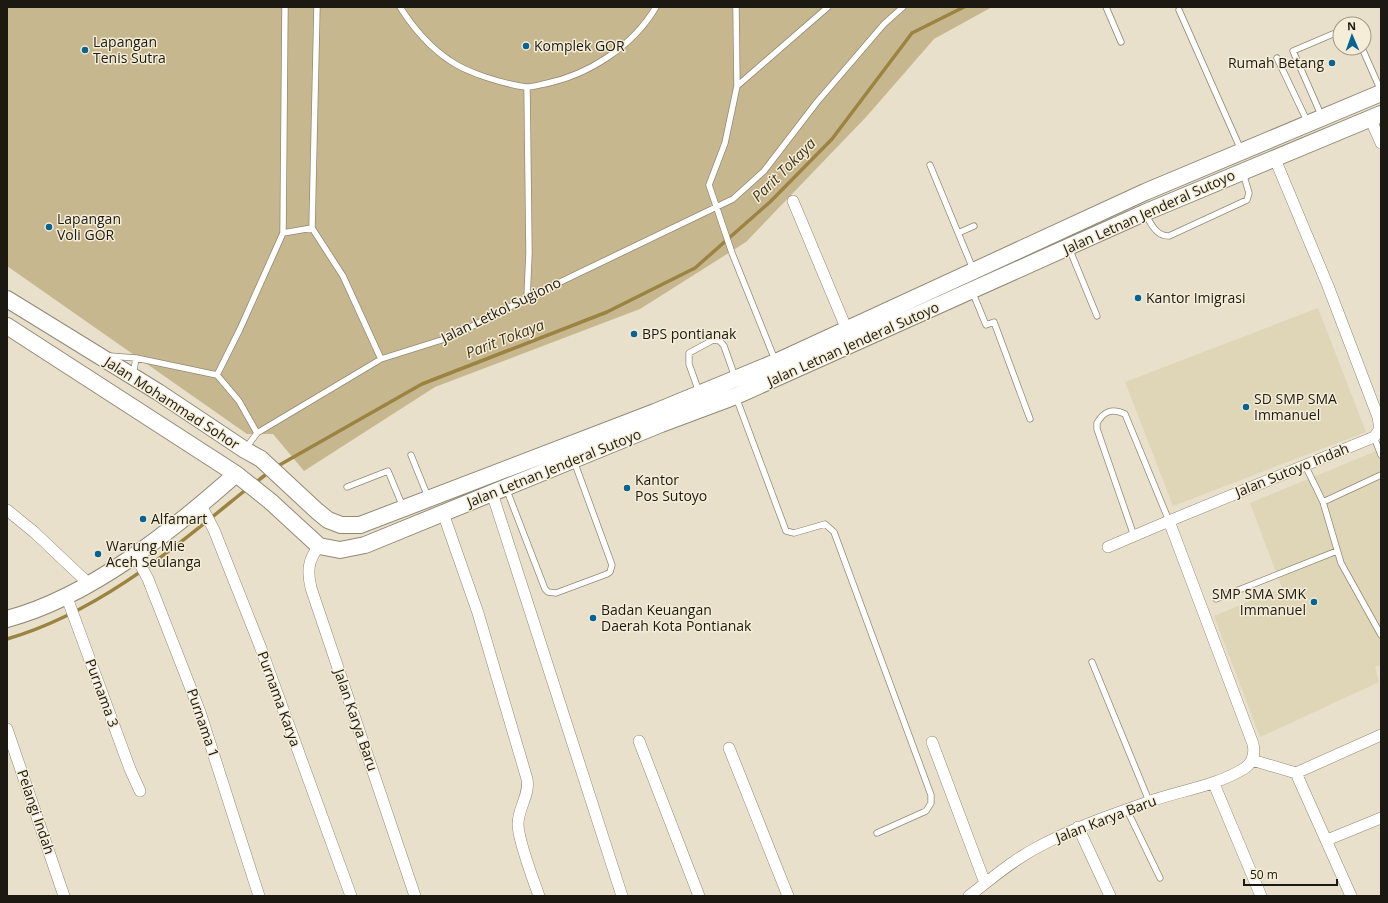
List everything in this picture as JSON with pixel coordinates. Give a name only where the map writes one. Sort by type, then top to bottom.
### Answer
[{"type":"street","name":"Jalan Letnan Jenderal Sutoyo","points":[[319,546],[330,549],[351,549],[365,545],[574,460],[658,418],[700,393],[735,377],[776,362],[847,330],[1090,217],[1316,122],[1381,92]]},
{"type":"street","name":"Jalan Letnan Jenderal Sutoyo","points":[[328,520],[341,525],[360,525],[658,418],[736,396],[1069,248],[1144,213],[1375,116]]},
{"type":"street","points":[[1375,116],[1381,143]]},
{"type":"street","points":[[1275,159],[1328,286],[1378,417],[1380,429],[1374,437]]},
{"type":"street","points":[[793,201],[847,330]]},
{"type":"street","name":"Jalan Mohammad Sohor","points":[[10,306],[133,376],[261,459],[328,520]]},
{"type":"street","name":"Jalan Mohammad Sohor","points":[[7,326],[239,476],[270,501],[319,546]]},
{"type":"street","name":"Jalan Sutoyo Indah","points":[[1108,547],[1374,437]]},
{"type":"street","points":[[7,619],[68,601],[88,583],[138,560],[204,510],[239,476]]},
{"type":"street","points":[[499,490],[622,896]]},
{"type":"street","points":[[7,510],[34,532],[88,583]]},
{"type":"street","name":"Purnama Karya","points":[[204,510],[214,530],[260,646],[351,896]]},
{"type":"street","points":[[443,513],[478,613],[528,779],[528,790],[519,815],[518,828],[539,896]]},
{"type":"street","points":[[1169,521],[1253,744],[1254,754],[1252,760],[1296,773],[1381,735]]},
{"type":"street","name":"Jalan Karya Baru","points":[[319,546],[310,558],[308,568],[311,588],[415,896]]},
{"type":"street","name":"Purnama 1","points":[[138,560],[148,579],[200,712],[259,896]]},
{"type":"street","name":"Purnama 3","points":[[68,601],[130,769],[140,791]]},
{"type":"street","name":"Pelangi Indah","points":[[7,728],[64,896]]},
{"type":"street","points":[[639,741],[699,896]]},
{"type":"street","points":[[932,742],[985,883]]},
{"type":"street","points":[[729,748],[788,896]]},
{"type":"street","name":"Jalan Karya Baru","points":[[969,896],[985,883],[1038,847],[1078,827],[1149,801],[1214,784],[1244,768],[1252,760]]},
{"type":"street","points":[[1296,773],[1351,896]]},
{"type":"street","points":[[1214,784],[1261,896]]},
{"type":"street","points":[[1327,840],[1381,818]]},
{"type":"street","points":[[1078,827],[1110,896]]},
{"type":"lane","points":[[217,375],[240,329],[283,233],[286,7]]},
{"type":"lane","points":[[318,7],[312,228],[344,276],[381,358]]},
{"type":"lane","points":[[400,7],[420,32],[449,60],[491,78],[528,87],[576,75],[594,65],[634,36],[650,17],[656,7]]},
{"type":"lane","points":[[736,7],[737,86],[725,143],[709,185],[732,253],[776,362]]},
{"type":"lane","points":[[737,86],[828,7]]},
{"type":"lane","name":"Jalan Letkol Sugiono","points":[[245,450],[257,433],[381,358],[451,337],[527,298],[733,199],[764,171],[817,102],[884,24],[903,7]]},
{"type":"lane","points":[[1106,7],[1121,42]]},
{"type":"lane","points":[[1179,10],[1242,152]]},
{"type":"lane","points":[[1316,122],[1292,51],[1332,34]]},
{"type":"lane","points":[[1365,56],[1381,92]]},
{"type":"lane","points":[[1277,58],[1316,122]]},
{"type":"lane","points":[[527,298],[529,239],[528,87]]},
{"type":"lane","points":[[930,165],[974,271]]},
{"type":"lane","points":[[1144,213],[1156,232],[1164,236],[1170,236],[1246,200],[1249,194],[1242,171]]},
{"type":"lane","points":[[958,233],[974,226]]},
{"type":"lane","points":[[283,233],[312,228]]},
{"type":"lane","points":[[1069,248],[1097,316]]},
{"type":"lane","points":[[972,290],[986,326],[994,322],[1030,419]]},
{"type":"lane","points":[[700,393],[689,364],[688,353],[713,340],[720,341],[724,346],[735,377]]},
{"type":"lane","points":[[99,356],[136,358],[217,375],[239,401],[257,433]]},
{"type":"lane","points":[[133,376],[136,358]]},
{"type":"lane","points":[[736,396],[786,531],[794,533],[825,524],[834,532],[931,795],[931,803],[926,811],[877,833]]},
{"type":"lane","points":[[1134,536],[1097,429],[1097,423],[1107,412],[1116,410],[1125,414],[1169,521]]},
{"type":"lane","points":[[1374,437],[1381,455]]},
{"type":"lane","points":[[411,455],[428,500]]},
{"type":"lane","points":[[499,490],[545,589],[548,592],[556,593],[607,574],[610,572],[612,565],[574,460]]},
{"type":"lane","points":[[1305,465],[1322,502],[1340,563],[1381,636]]},
{"type":"lane","points":[[347,488],[388,471],[404,509]]},
{"type":"lane","points":[[1322,502],[1381,475]]},
{"type":"lane","points":[[1216,599],[1337,551]]},
{"type":"lane","points":[[1092,662],[1149,801]]},
{"type":"lane","points":[[1127,810],[1160,878]]},
{"type":"shaded area","points":[[7,7],[992,7],[934,39],[867,116],[746,242],[640,309],[435,387],[304,471],[273,434],[247,434],[7,266]]},
{"type":"shaded area","name":"SD SMP SMA Immanuel","points":[[1318,308],[1366,432],[1173,506],[1125,382]]},
{"type":"shaded area","name":"SMP SMA SMK Immanuel","points":[[1381,449],[1381,665],[1375,667],[1379,682],[1260,737],[1214,616],[1282,588],[1250,503]]},
{"type":"waterway","name":"Parit Tokaya","points":[[276,467],[422,384],[607,312],[695,268],[770,202],[832,139],[912,33],[964,7]]},
{"type":"waterway","name":"Parit Tokaya","points":[[255,483],[269,472]]},
{"type":"waterway","name":"Parit Tokaya","points":[[7,639],[41,627],[74,612],[105,595],[164,555],[248,488]]},
{"type":"place","name":"Komplek GOR","points":[[526,46]]},
{"type":"place","name":"Lapangan Tenis Sutra","points":[[85,50]]},
{"type":"place","name":"Rumah Betang","points":[[1332,63]]},
{"type":"place","name":"Lapangan Voli GOR","points":[[49,227]]},
{"type":"place","name":"Kantor Imigrasi","points":[[1138,298]]},
{"type":"place","name":"BPS pontianak","points":[[634,334]]},
{"type":"place","name":"SD SMP SMA Immanuel","points":[[1246,407]]},
{"type":"place","name":"Kantor Pos Sutoyo","points":[[627,488]]},
{"type":"place","name":"Alfamart","points":[[143,519]]},
{"type":"place","name":"Warung Mie Aceh Seulanga","points":[[98,554]]},
{"type":"place","name":"SMP SMA SMK Immanuel","points":[[1314,602]]},
{"type":"place","name":"Badan Keuangan Daerah Kota Pontianak","points":[[593,618]]}]
